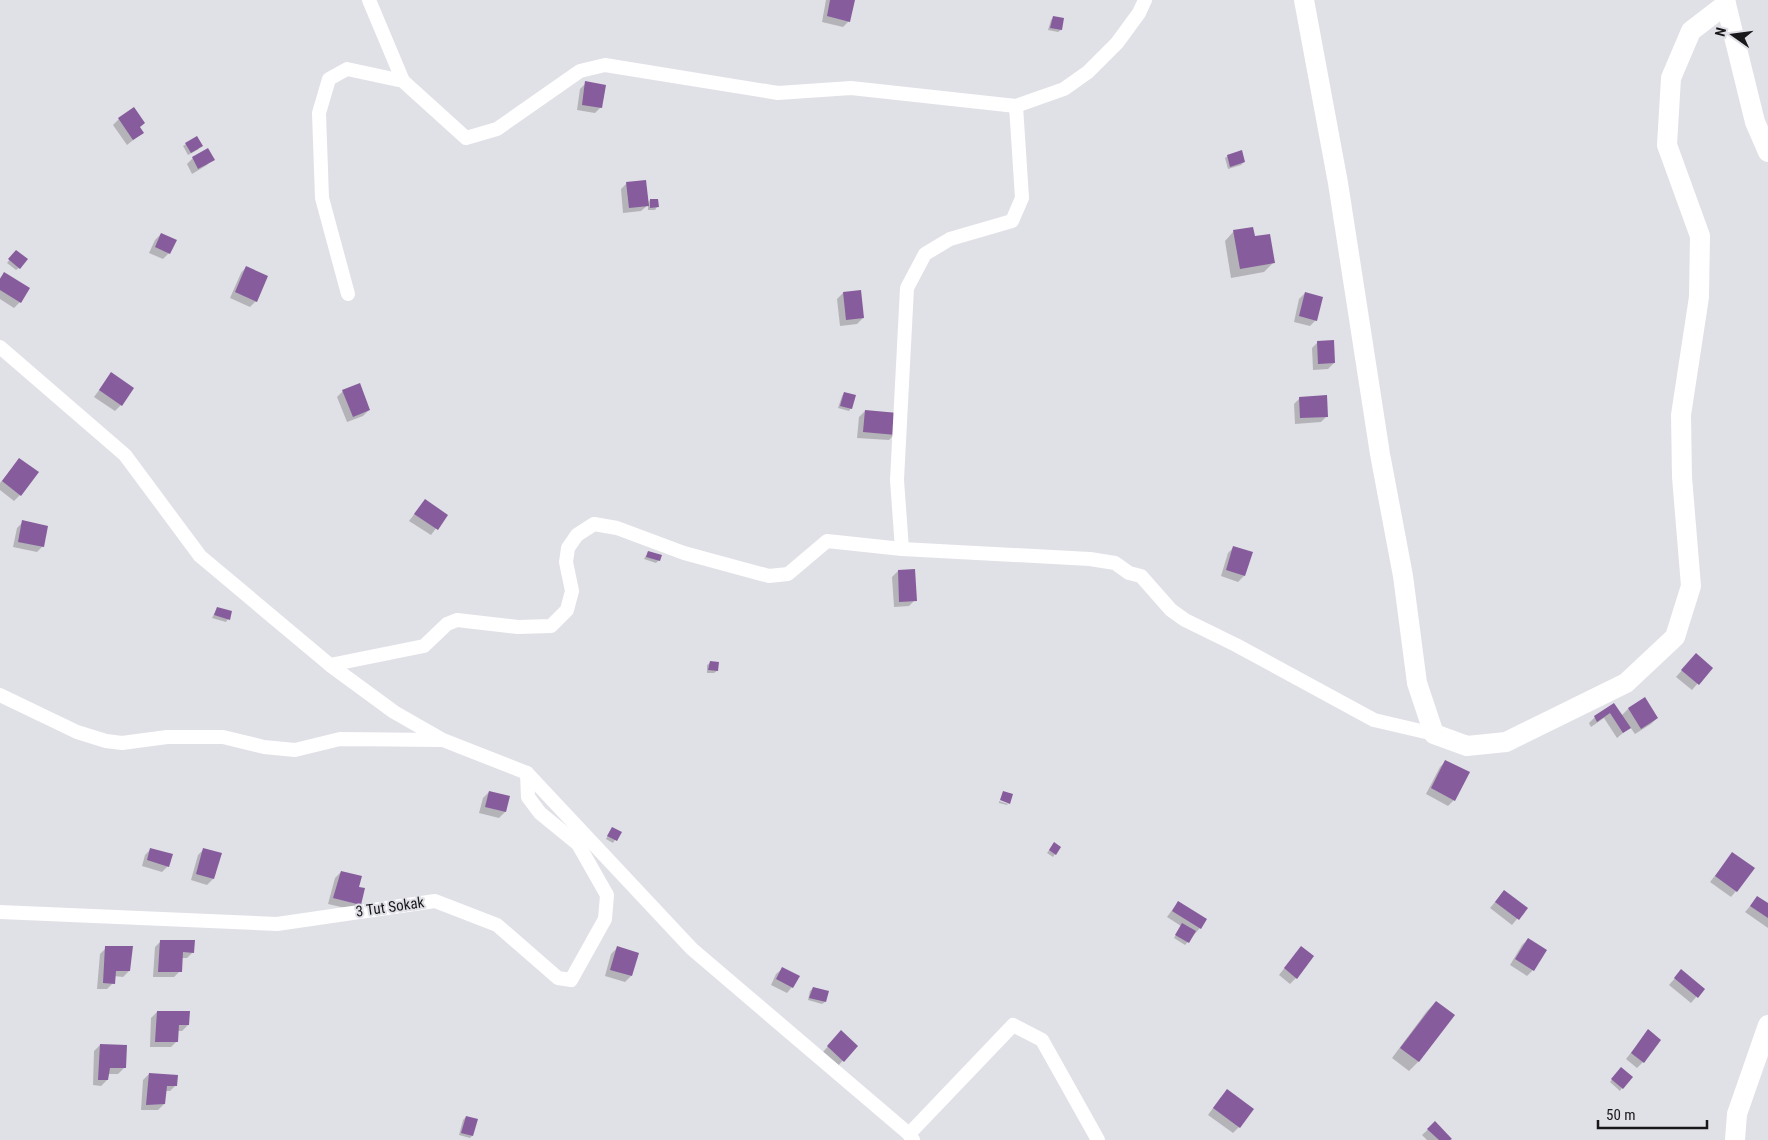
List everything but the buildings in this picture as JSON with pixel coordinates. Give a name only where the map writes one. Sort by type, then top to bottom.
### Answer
[{"type":"street","points":[[369,0],[403,81],[466,138],[497,129],[580,71],[605,64],[778,93],[851,88],[1016,106],[1064,89],[1088,72],[1116,44],[1139,13],[1145,0]]},
{"type":"street","points":[[1304,0],[1338,183],[1380,454],[1403,576],[1417,683],[1434,734]]},
{"type":"street","points":[[330,666],[424,646],[447,624],[457,620],[518,627],[551,626],[567,610],[572,591],[566,562],[568,548],[577,535],[594,524],[618,528],[684,553],[769,576],[788,574],[827,540],[902,549],[1090,559],[1115,563],[1129,573],[1141,576],[1171,610],[1185,620],[1236,645],[1374,720],[1434,734],[1467,746],[1506,742],[1626,683],[1675,637],[1691,586],[1682,477],[1681,415],[1699,297],[1700,236],[1667,145],[1671,78],[1691,31],[1725,2],[1755,122],[1768,152]]},
{"type":"street","points":[[348,294],[322,198],[319,113],[329,79],[347,69],[403,81]]},
{"type":"street","points":[[902,549],[897,480],[907,288],[925,254],[950,239],[1012,222],[1022,198],[1016,106]]},
{"type":"street","points":[[0,347],[125,455],[200,556],[330,666],[394,712],[443,740],[528,772],[692,949],[911,1137],[1013,1025],[1042,1040],[1098,1140]]},
{"type":"street","points":[[0,695],[78,732],[106,741],[122,743],[166,737],[223,737],[264,747],[295,750],[340,739],[443,740]]},
{"type":"street","name":"3 Tut Sokak","points":[[0,912],[277,924],[436,900],[497,925],[558,978],[571,980],[605,920],[607,895],[578,844],[540,813],[528,797],[528,772]]},
{"type":"street","points":[[1735,1140],[1737,1114],[1768,1025]]}]
